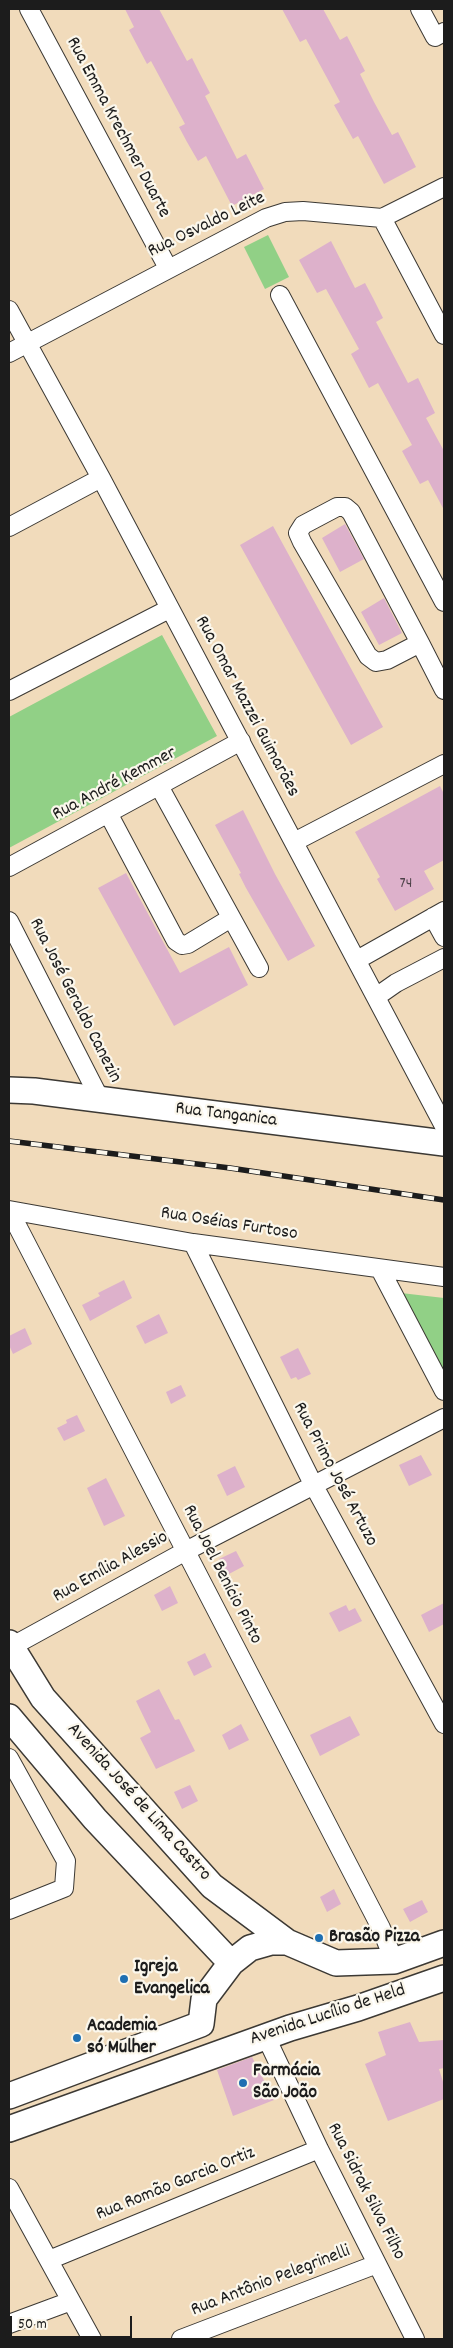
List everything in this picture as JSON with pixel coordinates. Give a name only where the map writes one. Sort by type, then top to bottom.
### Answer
[{"type":"street","name":"Rua Emma Krechmer Duarte","points":[[29,9],[168,268]]},
{"type":"street","points":[[420,9],[435,37],[444,32]]},
{"type":"street","points":[[444,187],[382,218],[444,334]]},
{"type":"street","name":"Rua Osvaldo Leite","points":[[9,353],[266,218],[284,212],[303,211],[382,218]]},
{"type":"street","points":[[280,295],[444,602]]},
{"type":"street","name":"Rua Omar Mazzei Guimarães","points":[[9,310],[101,478],[444,1126]]},
{"type":"street","points":[[9,527],[101,478]]},
{"type":"street","points":[[420,643],[387,660],[376,662],[368,656],[302,542],[298,533],[303,525],[337,508],[345,507],[351,512],[420,643],[444,690]]},
{"type":"street","points":[[9,691],[169,609]]},
{"type":"street","name":"Rua André Kemmer","points":[[9,866],[241,741]]},
{"type":"street","points":[[294,842],[444,764]]},
{"type":"street","points":[[159,786],[259,968]]},
{"type":"street","points":[[108,813],[176,941],[182,945],[188,944],[231,918]]},
{"type":"street","points":[[357,960],[439,914],[444,937]]},
{"type":"street","name":"Rua José Geraldo Canezin","points":[[9,921],[101,1101]]},
{"type":"street","points":[[376,997],[444,958]]},
{"type":"street","points":[[9,1084],[34,1090]]},
{"type":"street","name":"Rua Tanganica","points":[[9,1090],[34,1090],[101,1101],[444,1143]]},
{"type":"street","name":"Rua Oséias Furtoso","points":[[9,1210],[193,1243],[444,1277]]},
{"type":"street","name":"Rua Joel Benício Pinto","points":[[9,1210],[184,1552],[381,1928],[394,1961]]},
{"type":"street","name":"Rua Primo José Artuzo","points":[[193,1243],[314,1486],[444,1724]]},
{"type":"street","points":[[380,1269],[444,1391]]},
{"type":"street","name":"Rua Emília Alessio","points":[[10,1646],[184,1552],[444,1418]]},
{"type":"street","name":"Avenida José de Lima Castro","points":[[10,1646],[43,1698],[212,1886],[287,1942],[336,1964],[394,1961]]},
{"type":"street","name":"Avenida José de Lima Castro","points":[[10,1726],[95,1820],[231,1963]]},
{"type":"street","points":[[9,1758],[66,1861],[64,1888],[9,1910]]},
{"type":"street","points":[[212,2055],[201,2024],[204,1999],[231,1963],[250,1948],[271,1942],[287,1942]]},
{"type":"street","name":"Avenida Lucílio de Held","points":[[394,1961],[444,1943]]},
{"type":"street","points":[[394,1961],[404,1991]]},
{"type":"street","name":"Avenida Lucílio de Held","points":[[9,2130],[212,2055],[444,1978]]},
{"type":"street","points":[[9,2096],[201,2024]]},
{"type":"street","name":"Rua Sidrak Silva Filho","points":[[266,2037],[319,2149],[415,2339]]},
{"type":"street","name":"Rua Romão Garcia Ortiz","points":[[49,2260],[319,2149]]},
{"type":"street","points":[[9,2188],[92,2339]]},
{"type":"street","name":"Rua Antônio Pelegrinelli","points":[[181,2339],[377,2264]]},
{"type":"street","points":[[9,2324],[70,2301]]},
{"type":"green space","points":[[268,235],[289,277],[265,289],[244,247]]},
{"type":"green space","points":[[162,635],[217,736],[9,848],[9,717]]},
{"type":"green space","points":[[401,1293],[444,1298],[444,1374]]},
{"type":"building","points":[[125,9],[159,9],[187,61],[192,58],[210,93],[205,96],[237,159],[246,154],[264,189],[232,206],[206,156],[198,161],[187,142],[179,127],[185,124],[151,61],[147,64],[129,30],[134,27]]},
{"type":"building","points":[[282,9],[323,9],[340,40],[347,36],[365,71],[360,74],[374,102],[392,135],[398,132],[416,167],[384,184],[358,136],[353,139],[334,105],[340,102],[306,39],[300,42]]},
{"type":"building","points":[[331,241],[355,288],[365,283],[383,318],[376,322],[408,383],[418,378],[435,413],[426,418],[444,451],[444,510],[428,480],[420,484],[402,451],[412,445],[378,383],[369,388],[351,354],[359,349],[326,289],[317,293],[299,260]]},
{"type":"building","points":[[345,524],[364,559],[340,572],[322,538]]},
{"type":"building","points":[[273,526],[383,727],[351,745],[240,545]]},
{"type":"building","points":[[384,598],[402,633],[379,645],[361,612]]},
{"type":"building","points":[[440,786],[444,794],[444,860],[424,871],[434,889],[395,911],[377,879],[380,877],[355,832]]},
{"type":"building","points":[[243,810],[275,874],[315,946],[288,961],[246,888],[239,874],[241,873],[215,825]]},
{"type":"building","points":[[126,873],[180,973],[229,947],[248,985],[174,1026],[98,888]]},
{"type":"building","points":[[124,1280],[132,1298],[90,1321],[82,1305],[100,1296],[98,1293]]},
{"type":"building","points":[[159,1314],[168,1333],[145,1344],[136,1326]]},
{"type":"building","points":[[25,1328],[32,1344],[13,1354],[9,1345],[9,1336]]},
{"type":"building","points":[[298,1348],[311,1374],[298,1380],[296,1377],[291,1379],[280,1357]]},
{"type":"building","points":[[181,1385],[186,1396],[171,1404],[166,1392]]},
{"type":"building","points":[[77,1415],[85,1431],[64,1441],[57,1428],[67,1423],[66,1420]]},
{"type":"building","points":[[421,1455],[432,1475],[409,1486],[399,1465]]},
{"type":"building","points":[[235,1466],[245,1487],[227,1496],[217,1475]]},
{"type":"building","points":[[106,1478],[125,1516],[104,1526],[87,1488]]},
{"type":"building","points":[[236,1551],[244,1566],[227,1575],[219,1559]]},
{"type":"building","points":[[170,1586],[178,1603],[162,1611],[154,1595]]},
{"type":"building","points":[[444,1603],[444,1624],[429,1632],[421,1615]]},
{"type":"building","points":[[346,1605],[349,1611],[355,1608],[362,1621],[339,1632],[329,1613]]},
{"type":"building","points":[[205,1653],[212,1667],[194,1676],[187,1662]]},
{"type":"building","points":[[159,1689],[175,1720],[179,1719],[195,1751],[156,1769],[140,1738],[151,1732],[136,1701]]},
{"type":"building","points":[[350,1716],[360,1735],[320,1756],[310,1735]]},
{"type":"building","points":[[241,1724],[249,1740],[229,1750],[222,1735]]},
{"type":"building","points":[[190,1785],[198,1801],[182,1809],[174,1792]]},
{"type":"building","points":[[334,1889],[341,1904],[327,1912],[320,1897]]},
{"type":"building","points":[[422,1900],[428,1912],[410,1922],[403,1909]]},
{"type":"building","points":[[410,2022],[419,2042],[444,2040],[444,2068],[439,2069],[444,2085],[444,2099],[388,2121],[365,2064],[386,2055],[378,2032]]},
{"type":"building","name":"Farmácia São João","points":[[252,2057],[274,2100],[233,2116],[217,2070]]},
{"type":"railway","points":[[9,1141],[230,1168],[444,1200]]},
{"type":"place","name":"Brasão Pizza","points":[[319,1938]]},
{"type":"place","name":"Igreja Evangelica","points":[[124,1979]]},
{"type":"place","name":"Academia só Mulher","points":[[77,2038]]},
{"type":"place","name":"Farmácia São João","points":[[243,2083]]}]
